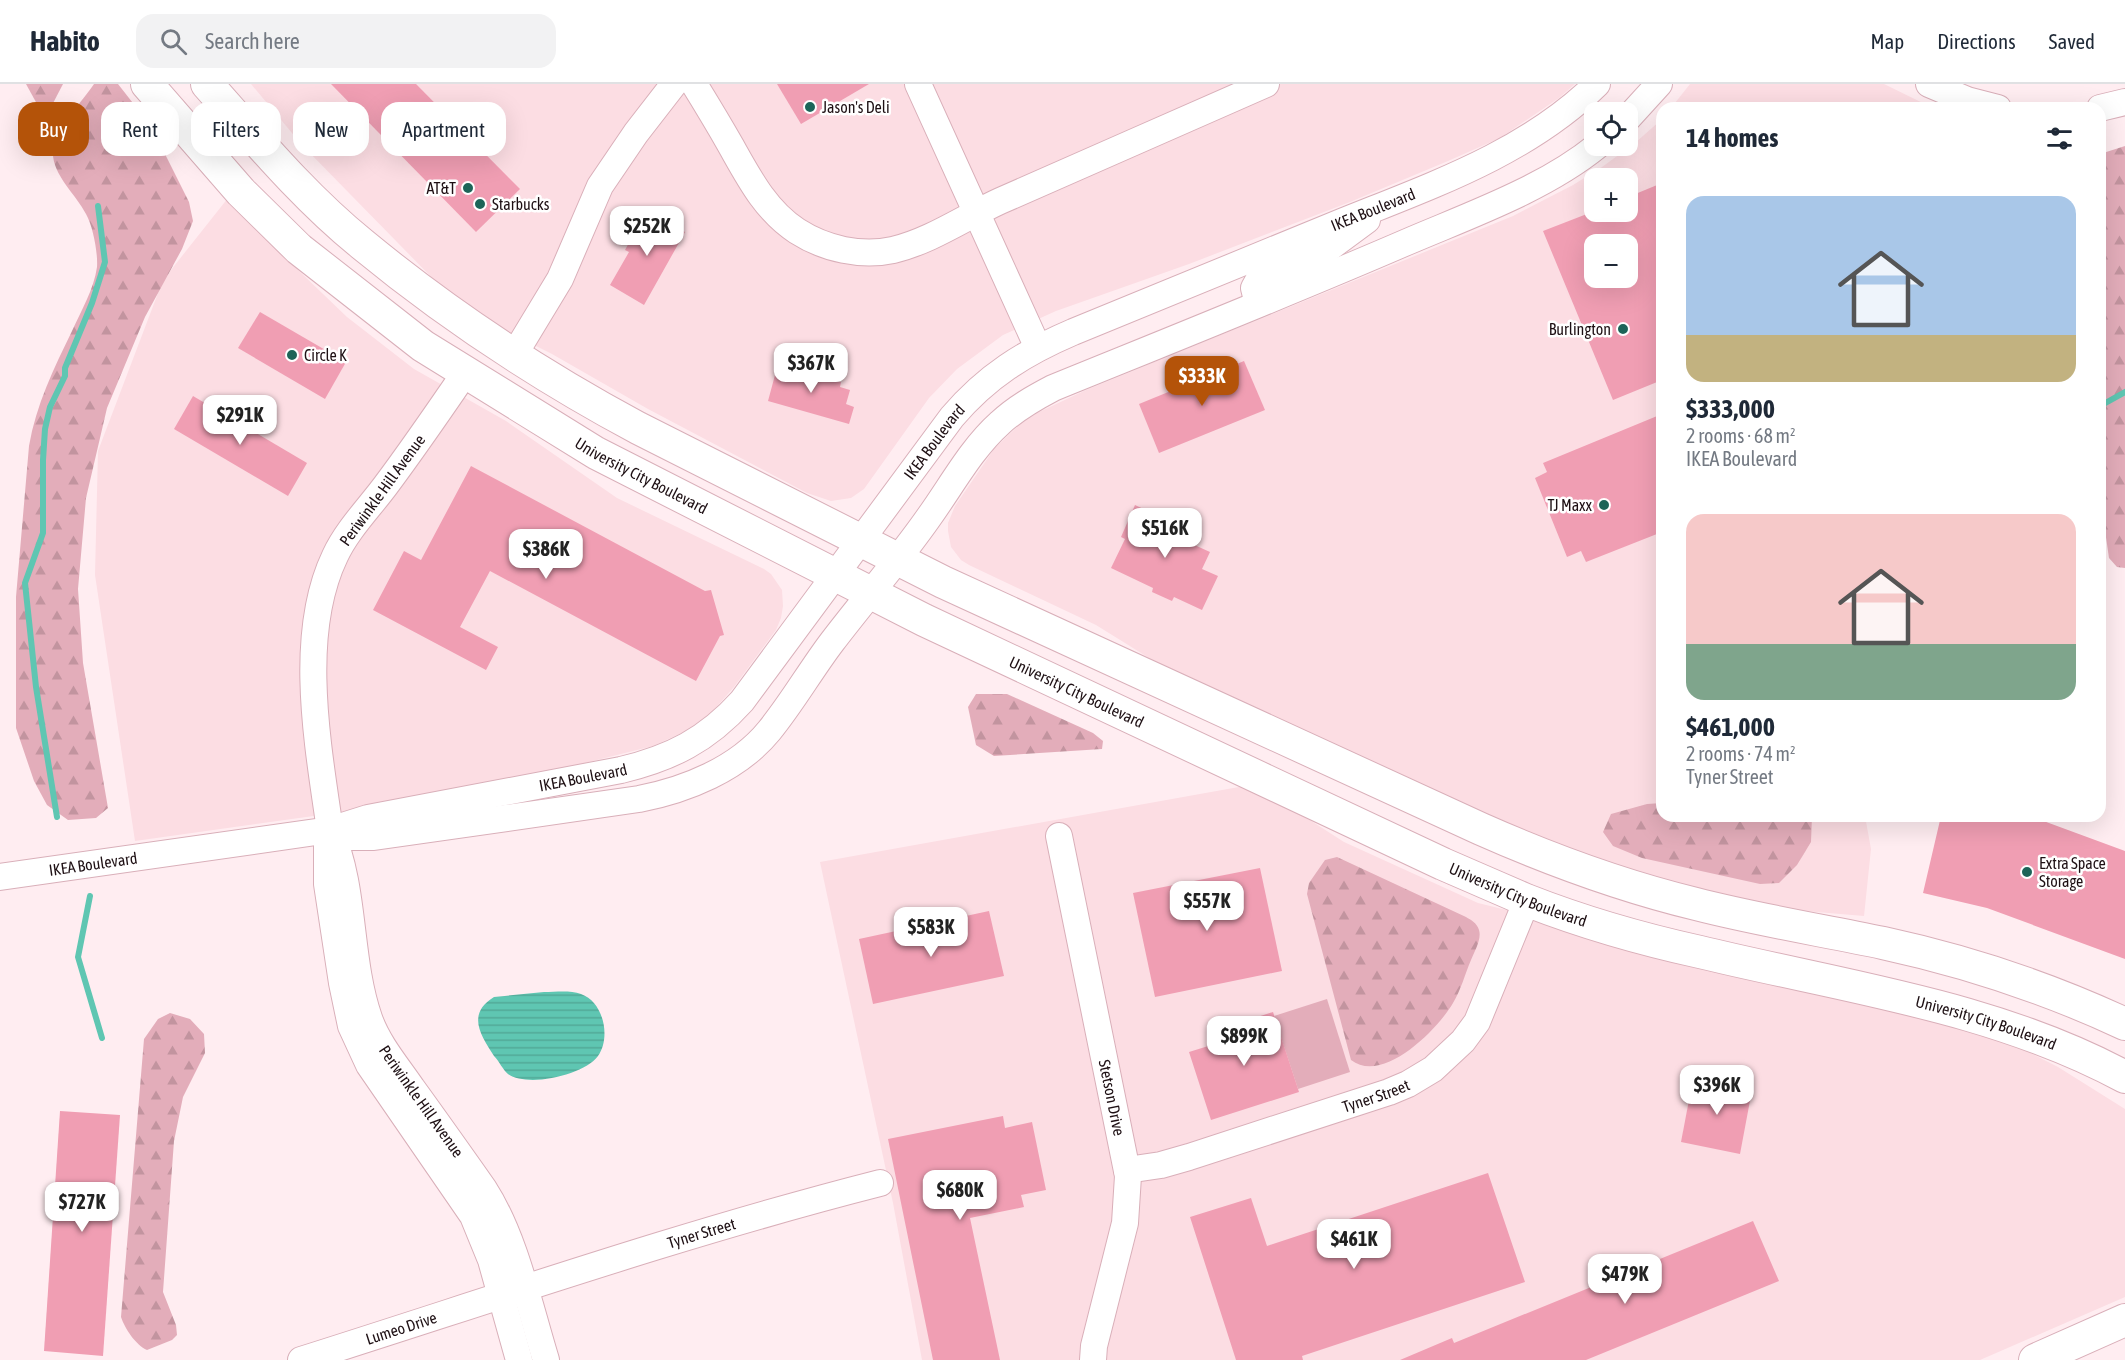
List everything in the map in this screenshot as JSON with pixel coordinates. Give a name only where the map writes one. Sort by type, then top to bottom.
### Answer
[{"type":"main road","name":"University City Boulevard","points":[[147,84],[241,192],[299,249],[423,346],[596,453],[871,593],[1432,859],[1527,900],[1583,920],[1648,939],[1870,989],[1968,1014],[2029,1033],[2125,1077]]},
{"type":"main road","points":[[207,84],[268,153],[361,244],[514,355],[602,409],[687,454],[943,582],[1471,825],[1560,862],[1626,885],[1697,904],[1885,944],[1974,967],[2047,991],[2125,1024]]},
{"type":"main road","points":[[2035,1360],[2125,1320]]},
{"type":"street","points":[[514,355],[560,279],[600,186],[636,133],[674,84]]},
{"type":"street","points":[[694,84],[760,195],[783,220],[812,240],[835,248],[859,252],[892,250],[924,238],[976,212],[1266,84]]},
{"type":"street","points":[[918,84],[1038,348]]},
{"type":"street","name":"IKEA Boulevard","points":[[0,877],[330,830],[368,819],[621,770],[678,752],[717,726],[742,701],[834,574],[962,405],[988,380],[1038,348],[1388,203],[1514,147],[1547,126],[1597,84]]},
{"type":"street","points":[[1638,107],[1659,84]]},
{"type":"street","points":[[1929,84],[1977,102]]},
{"type":"street","points":[[2106,107],[2125,102]]},
{"type":"street","name":"IKEA Boulevard","points":[[330,830],[351,837],[374,837],[423,831],[656,796],[707,777],[747,753],[769,731],[832,642],[928,519],[975,450],[1001,422],[1028,402],[1053,388],[1485,209],[1566,168],[1584,155]]},
{"type":"street","points":[[1258,304],[1254,288],[1259,279],[1328,250],[1388,203]]},
{"type":"street","name":"Periwinkle Hill Avenue","points":[[465,373],[403,462],[341,544],[323,588],[317,613],[313,654],[317,724],[330,830],[342,862],[360,979],[370,1020],[386,1051],[490,1199],[501,1220],[519,1360]]},
{"type":"street","name":"Stetson Drive","points":[[1059,836],[1127,1170],[1128,1197],[1125,1223],[1094,1346],[1093,1360]]},
{"type":"street","name":"Tyner Street","points":[[1127,1170],[1161,1165],[1306,1120],[1401,1087],[1433,1069],[1462,1041],[1477,1022],[1527,900]]},
{"type":"street","name":"Tyner Street","points":[[512,1293],[563,1274],[731,1222],[880,1183]]},
{"type":"street","name":"Periwinkle Hill Avenue","points":[[512,1293],[546,1360]]},
{"type":"street","name":"Lumeo Drive","points":[[301,1360],[512,1293]]},
{"type":"shaded area","points":[[251,84],[1575,84],[1559,98],[1500,138],[1448,161],[1350,202],[1189,264],[1056,311],[1003,335],[957,369],[929,398],[864,489],[851,498],[831,501],[807,493],[648,409],[552,354],[500,328],[444,290],[313,156],[369,156],[369,102],[293,102],[293,134],[281,120],[281,102],[266,102]]},
{"type":"shaded area","points":[[1690,84],[1884,84],[1921,102],[1676,102]]},
{"type":"shaded area","points":[[1656,124],[1656,822],[1866,822],[1871,849],[1864,916],[1769,908],[1699,892],[1524,834],[1170,671],[1096,625],[969,565],[961,560],[951,547],[948,523],[955,506],[994,449],[1020,424],[1037,413],[1086,390],[1513,216],[1584,178],[1584,222],[1638,222],[1638,168],[1600,168],[1617,156],[1638,156],[1638,140]]},
{"type":"shaded area","points":[[228,198],[347,317],[414,369],[506,421],[617,498],[771,574],[782,590],[783,606],[776,630],[734,687],[712,712],[688,730],[653,746],[569,767],[364,809],[135,841],[95,575],[98,451],[163,280]]},
{"type":"shaded area","points":[[1250,785],[1274,797],[1344,842],[1478,903],[1867,999],[2021,1048],[2058,1067],[2125,1109],[2125,1297],[1980,1360],[922,1360],[893,1203],[820,862]]},
{"type":"shaded area","points":[[572,992],[589,998],[600,1012],[603,1021],[602,1048],[591,1063],[569,1074],[529,1080],[517,1078],[506,1072],[485,1041],[479,1025],[480,1011],[494,997]]},
{"type":"green space","points":[[26,84],[63,84],[54,102],[36,102]]},
{"type":"green space","points":[[94,84],[118,84],[132,102],[101,102],[101,156],[166,156],[189,202],[193,221],[182,249],[145,317],[107,408],[86,498],[78,589],[83,663],[108,808],[96,818],[68,820],[47,805],[34,781],[16,728],[16,597],[32,431],[46,387],[87,300],[97,267],[97,254],[89,219],[60,176],[53,159],[53,156],[89,156],[89,102],[81,102]]},
{"type":"green space","points":[[2125,146],[2125,568],[2117,567],[2109,558],[2106,537],[2106,152]]},
{"type":"green space","points":[[976,694],[1007,694],[1093,733],[1103,741],[1102,749],[994,756],[976,745],[968,707]]},
{"type":"green space","points":[[1656,803],[1656,822],[1812,822],[1811,842],[1797,865],[1779,883],[1760,884],[1642,858],[1613,846],[1603,832],[1611,814]]},
{"type":"green space","points":[[1337,857],[1466,917],[1475,924],[1480,934],[1461,987],[1446,1014],[1423,1039],[1408,1051],[1393,1060],[1378,1065],[1364,1066],[1351,1060],[1307,894],[1309,883],[1325,860]]},
{"type":"green space","points":[[1327,999],[1350,1072],[1298,1089],[1274,1016]]},
{"type":"green space","points":[[170,1013],[190,1019],[204,1034],[205,1053],[183,1097],[174,1141],[163,1292],[176,1325],[177,1335],[172,1340],[147,1350],[131,1336],[121,1317],[144,1039],[158,1019]]},
{"type":"building","points":[[331,84],[416,84],[434,102],[381,102],[381,135],[369,123],[369,102],[349,102]]},
{"type":"building","name":"Jason's Deli","points":[[777,84],[869,84],[801,124]]},
{"type":"building","points":[[402,156],[487,156],[520,189],[476,232]]},
{"type":"building","name":"Burlington","points":[[1656,185],[1656,382],[1613,400],[1543,231],[1584,215],[1584,222],[1638,222],[1638,193]]},
{"type":"building","points":[[647,210],[685,232],[644,305],[610,285],[629,252],[625,250]]},
{"type":"building","name":"Circle K","points":[[260,312],[346,362],[325,399],[238,348]]},
{"type":"building","points":[[1244,361],[1265,410],[1159,453],[1139,404]]},
{"type":"building","points":[[778,364],[808,373],[809,369],[826,374],[825,378],[841,382],[840,387],[850,390],[846,404],[854,407],[849,424],[768,401]]},
{"type":"building","points":[[193,396],[307,463],[288,496],[174,429]]},
{"type":"building","name":"TJ Maxx","points":[[1656,416],[1656,534],[1586,562],[1581,551],[1567,557],[1535,478],[1547,472],[1543,463]]},
{"type":"building","points":[[471,466],[705,591],[711,590],[724,635],[720,636],[696,681],[490,571],[460,627],[498,647],[486,670],[373,610],[404,551],[421,560]]},
{"type":"building","points":[[1135,505],[1195,533],[1190,543],[1210,552],[1202,569],[1218,576],[1202,610],[1174,597],[1172,601],[1152,592],[1153,588],[1111,568],[1125,539],[1121,537]]},
{"type":"building","name":"Extra Space Storage","points":[[1940,822],[2046,822],[2125,851],[2125,959],[1987,908],[1923,893]]},
{"type":"building","points":[[1260,868],[1282,971],[1155,997],[1133,893]]},
{"type":"building","points":[[989,911],[1004,976],[873,1004],[859,939]]},
{"type":"building","points":[[1273,1012],[1299,1092],[1211,1120],[1189,1052],[1218,1043],[1214,1031]]},
{"type":"building","points":[[1693,1079],[1752,1090],[1740,1154],[1681,1142]]},
{"type":"building","points":[[60,1111],[120,1115],[103,1356],[44,1351]]},
{"type":"building","points":[[1003,1116],[1005,1128],[1032,1122],[1046,1190],[1021,1195],[1024,1207],[970,1218],[1000,1360],[933,1360],[888,1139]]},
{"type":"building","points":[[1488,1173],[1525,1282],[1302,1356],[1303,1360],[1236,1360],[1190,1217],[1251,1198],[1267,1246]]},
{"type":"building","points":[[1753,1221],[1779,1281],[1586,1360],[1400,1360],[1452,1338],[1454,1343]]},
{"type":"waterway","points":[[57,817],[36,687],[25,583],[43,533],[43,460],[45,429],[50,407],[65,376],[65,368],[92,303],[105,262],[98,206]]},
{"type":"waterway","points":[[2106,403],[2125,392]]},
{"type":"waterway","points":[[90,896],[78,957],[102,1038]]},
{"type":"place","name":"Jason's Deli","points":[[810,107]]},
{"type":"place","name":"AT&T","points":[[468,188]]},
{"type":"place","name":"Starbucks","points":[[480,204]]},
{"type":"place","name":"Burlington","points":[[1623,329]]},
{"type":"place","name":"Circle K","points":[[292,355]]},
{"type":"place","name":"TJ Maxx","points":[[1604,505]]},
{"type":"place","name":"Extra Space Storage","points":[[2027,872]]}]
